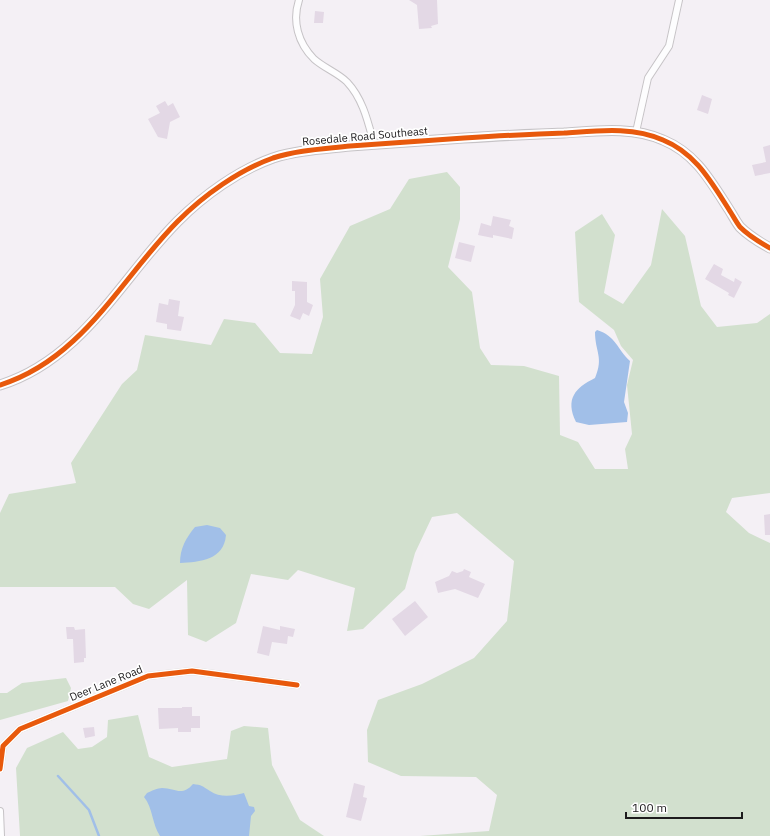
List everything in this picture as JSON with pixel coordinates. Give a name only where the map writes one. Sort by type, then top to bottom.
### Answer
[{"type":"street","points":[[299,0],[295,13],[296,30],[304,46],[314,59],[346,81],[358,98],[366,117],[374,144]]},
{"type":"street","points":[[636,132],[648,78],[669,46],[679,0]]},
{"type":"street","name":"Rosedale Road Southeast","points":[[0,385],[38,368],[64,350],[87,329],[109,305],[162,237],[194,207],[242,173],[271,159],[301,151],[374,144],[538,134],[636,132],[664,140],[693,158],[741,227],[770,248]]},
{"type":"street","name":"Deer Lane Road","points":[[0,769],[3,746],[20,729],[148,676],[192,671],[297,685]]},
{"type":"street","points":[[0,811],[1,836]]},
{"type":"green space","points":[[447,172],[460,187],[460,219],[448,267],[472,292],[480,348],[491,365],[524,366],[559,376],[560,435],[578,442],[595,469],[628,469],[625,449],[632,434],[627,385],[633,360],[621,346],[614,330],[579,302],[575,232],[602,214],[615,235],[604,293],[623,304],[651,265],[662,209],[685,236],[701,306],[717,327],[757,323],[770,314],[770,493],[732,498],[726,512],[749,533],[770,543],[770,836],[420,836],[489,831],[497,795],[476,777],[401,776],[368,762],[367,730],[378,700],[422,684],[474,658],[507,621],[514,561],[457,513],[432,517],[415,553],[405,589],[363,629],[347,631],[355,588],[298,570],[288,580],[251,574],[236,623],[206,642],[188,635],[187,580],[149,609],[133,604],[115,587],[0,587],[0,513],[9,494],[76,483],[71,463],[122,384],[137,370],[145,335],[211,345],[224,319],[255,323],[280,353],[312,354],[323,317],[320,279],[350,226],[390,209],[409,179]]},
{"type":"green space","points":[[66,678],[71,688],[68,701],[0,720],[0,693],[7,693],[22,683]]},
{"type":"green space","points":[[138,715],[149,757],[172,767],[227,759],[231,731],[244,726],[268,728],[272,765],[300,820],[324,836],[20,836],[16,768],[27,748],[63,732],[78,749],[92,747],[107,737],[108,720]]},
{"type":"water","points":[[597,330],[612,339],[630,361],[624,402],[628,413],[627,422],[589,425],[576,422],[573,414],[572,401],[574,395],[577,390],[595,378],[598,371],[599,359],[595,339],[595,332]]},
{"type":"water","points":[[207,525],[220,528],[226,535],[221,550],[210,558],[195,562],[180,563],[182,548],[189,535],[195,527]]},
{"type":"water","points":[[193,784],[200,785],[222,796],[231,796],[244,793],[249,806],[254,807],[255,811],[251,816],[249,836],[160,836],[155,826],[147,801],[144,797],[147,793],[159,788],[182,791],[189,788]]},
{"type":"building","points":[[409,0],[437,0],[438,24],[431,26],[432,28],[419,29],[417,5]]},
{"type":"building","points":[[315,11],[324,12],[323,23],[314,23]]},
{"type":"building","points":[[702,95],[712,99],[708,114],[697,110]]},
{"type":"building","points":[[165,101],[168,106],[173,103],[180,117],[170,122],[167,139],[158,137],[148,119],[160,113],[156,106]]},
{"type":"building","points":[[770,145],[770,173],[755,176],[752,165],[766,162],[763,147]]},
{"type":"building","points":[[493,216],[511,220],[509,226],[514,228],[512,239],[493,235],[493,238],[478,235],[481,223],[491,226]]},
{"type":"building","points":[[459,242],[475,246],[471,262],[455,258]]},
{"type":"building","points":[[714,264],[723,269],[721,275],[734,282],[735,278],[742,282],[734,298],[728,295],[729,293],[705,279]]},
{"type":"building","points":[[292,281],[307,282],[307,302],[313,305],[309,316],[303,313],[300,320],[290,316],[295,305],[295,291],[292,291]]},
{"type":"building","points":[[169,299],[180,301],[178,316],[184,317],[181,331],[167,329],[167,324],[156,322],[159,303],[168,305]]},
{"type":"building","points":[[770,514],[770,535],[765,535],[764,515]]},
{"type":"building","points":[[464,569],[471,572],[469,577],[485,584],[478,598],[455,589],[438,593],[435,582],[449,576],[452,571],[457,573],[463,571]]},
{"type":"building","points":[[415,601],[428,617],[405,636],[392,619]]},
{"type":"building","points":[[263,626],[280,630],[280,626],[295,629],[293,637],[288,636],[287,644],[272,642],[269,656],[257,653]]},
{"type":"building","points":[[66,627],[74,627],[75,630],[85,629],[86,658],[84,658],[84,662],[74,663],[73,639],[67,639]]},
{"type":"building","points":[[192,707],[192,716],[200,716],[200,728],[191,728],[191,732],[178,732],[178,728],[159,729],[158,708]]},
{"type":"building","points":[[94,727],[95,736],[85,738],[83,728]]},
{"type":"building","points":[[354,783],[365,786],[363,797],[367,798],[361,821],[346,817]]},
{"type":"waterway","points":[[58,776],[89,810],[99,836]]},
{"type":"cycle path","points":[[0,385],[29,373],[55,356],[78,337],[99,315],[157,243],[188,211],[199,202],[222,184],[247,169],[273,158],[292,153],[350,146],[489,137],[614,130],[639,133],[663,140],[684,152],[701,168],[715,187],[740,227],[770,248]]},
{"type":"cycle path","points":[[0,769],[3,746],[20,729],[148,676],[192,671],[297,685]]}]
